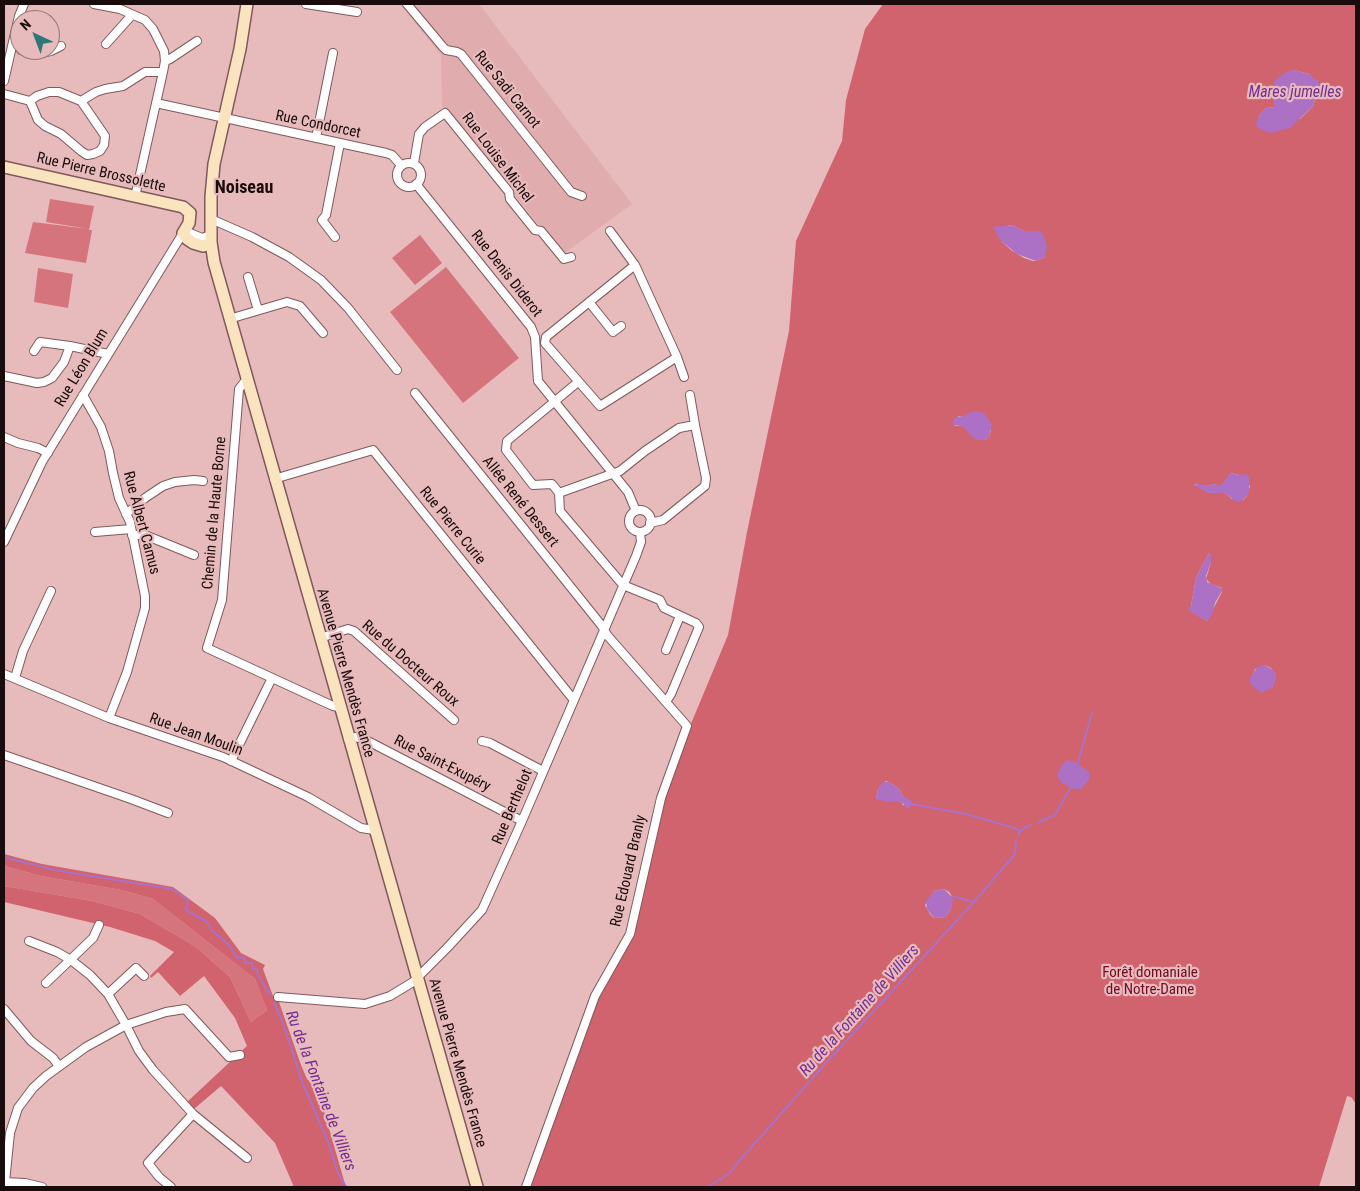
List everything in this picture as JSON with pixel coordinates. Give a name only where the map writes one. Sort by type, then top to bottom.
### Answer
[{"type":"main road","name":"Avenue Pierre Mendès France","points":[[209,240],[214,164],[226,118],[247,4]]},
{"type":"main road","name":"Avenue Pierre Mendès France","points":[[214,164],[211,170],[205,206],[214,262],[274,479],[477,1187]]},
{"type":"main road","name":"Rue Pierre Brossolette","points":[[4,167],[183,207],[190,213]]},
{"type":"main road","points":[[190,213],[205,206]]},
{"type":"main road","name":"Rue Léon Blum","points":[[183,234],[189,223],[190,213]]},
{"type":"main road","points":[[183,234],[193,243],[202,246],[209,240]]},
{"type":"street","points":[[94,4],[120,9],[145,20],[153,29],[164,51],[165,61],[134,197]]},
{"type":"street","points":[[306,4],[357,12]]},
{"type":"street","name":"Rue Sadi Carnot","points":[[408,4],[446,50],[461,54],[571,192],[582,196]]},
{"type":"street","points":[[106,44],[132,15]]},
{"type":"street","points":[[165,61],[197,41]]},
{"type":"street","points":[[316,138],[333,53]]},
{"type":"street","points":[[4,81],[13,60]]},
{"type":"street","points":[[81,101],[105,88],[123,86],[146,72],[162,72]]},
{"type":"street","points":[[49,92],[67,95],[81,101],[104,136],[104,145],[100,151],[93,154],[81,151],[61,134],[38,120],[30,101],[37,96],[49,92]]},
{"type":"street","points":[[4,94],[30,101]]},
{"type":"street","name":"Rue Condorcet","points":[[156,103],[392,155],[401,165]]},
{"type":"street","name":"Rue Louise Michel","points":[[414,163],[419,134],[445,113],[509,192],[510,199],[535,230],[541,231],[564,259],[571,257]]},
{"type":"street","points":[[335,237],[322,220],[326,215],[340,143]]},
{"type":"street","points":[[407,162],[414,163],[420,169],[421,178],[416,184],[408,187],[404,186],[398,180],[397,172],[401,165],[407,162]]},
{"type":"street","name":"Rue Denis Diderot","points":[[416,184],[531,328],[535,337],[538,381],[628,492],[636,511]]},
{"type":"street","points":[[211,219],[282,253],[321,280],[348,308],[397,370]]},
{"type":"street","points":[[610,231],[635,265],[678,357],[684,377]]},
{"type":"street","name":"Rue Léon Blum","points":[[4,542],[31,488],[34,477],[183,234]]},
{"type":"street","points":[[635,265],[546,337],[546,343],[600,406],[678,357]]},
{"type":"street","points":[[248,277],[258,310]]},
{"type":"street","points":[[229,319],[287,302],[300,306],[323,333]]},
{"type":"street","points":[[589,302],[614,332],[621,326]]},
{"type":"street","points":[[34,351],[40,342],[108,354]]},
{"type":"street","points":[[4,376],[36,383],[44,382],[52,378],[64,362],[70,346]]},
{"type":"street","name":"Chemin de la Haute Borne","points":[[246,380],[239,389],[222,600],[207,648],[272,678]]},
{"type":"street","points":[[578,382],[507,440],[506,450],[533,485],[552,484],[559,493],[560,510],[623,585],[660,600],[664,608],[696,623],[699,627],[666,702]]},
{"type":"street","name":"Allée René Dessert","points":[[415,393],[604,628],[607,635],[687,726]]},
{"type":"street","name":"Rue Albert Camus","points":[[83,395],[101,427],[109,451],[112,473],[131,532],[145,596],[145,608],[127,672],[109,718]]},
{"type":"street","points":[[650,523],[663,520],[705,486],[706,478],[690,395]]},
{"type":"street","points":[[559,493],[620,471],[644,451],[679,428],[695,425]]},
{"type":"street","points":[[4,437],[48,453]]},
{"type":"street","name":"Rue Pierre Curie","points":[[274,479],[373,450],[573,699]]},
{"type":"street","points":[[126,514],[163,486],[175,482],[203,481]]},
{"type":"street","points":[[636,511],[640,511],[647,513],[650,523],[647,529],[640,532],[634,530],[630,525],[630,518],[636,511]]},
{"type":"street","points":[[95,532],[131,532],[145,535],[194,555]]},
{"type":"street","points":[[604,628],[641,542],[640,532]]},
{"type":"street","points":[[15,678],[23,651],[51,591]]},
{"type":"street","points":[[666,650],[680,616]]},
{"type":"street","name":"Rue Berthelot","points":[[278,997],[365,1004],[390,996],[417,977],[482,910],[604,628]]},
{"type":"street","name":"Rue du Docteur Roux","points":[[320,638],[348,629],[354,631],[454,720]]},
{"type":"street","name":"Rue Jean Moulin","points":[[4,674],[109,718],[231,761],[308,797],[361,828],[374,830]]},
{"type":"street","points":[[231,761],[272,678],[339,707]]},
{"type":"street","name":"Rue Edouard Branly","points":[[526,1187],[595,996],[630,934],[661,798],[687,726]]},
{"type":"street","name":"Rue Saint-Exupéry","points":[[348,739],[355,737],[364,739],[522,821]]},
{"type":"street","points":[[482,741],[543,771]]},
{"type":"street","points":[[4,755],[168,813]]},
{"type":"street","points":[[46,983],[93,938],[99,926]]},
{"type":"street","points":[[29,941],[58,952],[90,975],[108,994],[139,1051],[153,1070],[194,1114],[247,1158]]},
{"type":"street","points":[[108,994],[136,968],[144,976]]},
{"type":"street","points":[[4,1009],[32,1041],[53,1058],[59,1066]]},
{"type":"street","points":[[42,1187],[4,1182],[7,1133],[18,1108],[33,1088],[86,1047],[126,1025],[166,1012],[185,1009],[229,1057],[240,1054]]},
{"type":"street","points":[[171,1187],[159,1177],[148,1163],[194,1114]]},
{"type":"shaded area","points":[[400,4],[479,4],[632,204],[563,254],[442,106],[441,55]]},
{"type":"shaded area","points":[[50,199],[94,206],[89,230],[92,230],[86,263],[25,253],[33,222],[89,229],[46,222]]},
{"type":"shaded area","points":[[420,235],[442,263],[415,285],[392,258]]},
{"type":"shaded area","points":[[446,267],[519,358],[463,403],[390,312]]},
{"type":"shaded area","points":[[38,268],[73,274],[68,308],[34,302]]},
{"type":"shaded area","points":[[4,866],[41,876],[121,890],[153,899],[255,979],[267,1010],[251,1022],[230,977],[196,947],[140,914],[92,901],[4,886]]},
{"type":"green space","name":"Forêt domaniale de Notre-Dame","points":[[883,4],[1356,4],[1356,1104],[1351,1097],[1347,1096],[1319,1187],[527,1187],[597,998],[631,936],[660,798],[728,635],[747,532],[789,331],[796,241],[842,141],[846,100],[865,29]],"holes":[[[1294,70],[1309,74],[1320,87],[1313,106],[1300,119],[1258,117],[1266,108],[1275,107]],[[1008,225],[1024,231],[1039,231],[1045,257],[1033,261],[1011,250],[1001,241]],[[958,416],[963,416],[991,430],[989,437],[985,440],[962,426],[955,426]],[[1231,473],[1239,475],[1250,486],[1247,496],[1243,500],[1232,499],[1225,493],[1209,493],[1194,484],[1208,486],[1215,484],[1220,487]],[[1209,553],[1211,562],[1206,579],[1211,584],[1222,588],[1222,592],[1207,621],[1189,610],[1196,578]],[[1265,665],[1271,668],[1276,676],[1272,688],[1250,683],[1255,669]],[[886,781],[894,785],[900,790],[902,796],[908,799],[903,806],[902,802],[876,799],[878,789]],[[944,889],[952,896],[951,909],[946,917],[934,918],[925,905],[934,891]]]},
{"type":"green space","points":[[4,854],[42,864],[173,887],[215,918],[241,953],[265,965],[263,969],[273,996],[279,1002],[301,1065],[307,1079],[318,1090],[345,1184],[348,1187],[294,1187],[275,1143],[221,1086],[194,1109],[187,1102],[247,1046],[235,1018],[204,976],[180,996],[158,972],[151,978],[150,976],[174,952],[155,941],[110,927],[4,902],[4,886],[92,901],[140,914],[196,947],[230,977],[251,1022],[267,1010],[255,979],[153,899],[121,890],[41,876],[4,866]]},
{"type":"water","name":"Mares jumelles","points":[[1294,70],[1309,74],[1318,80],[1320,87],[1313,106],[1290,128],[1271,133],[1262,130],[1256,126],[1258,117],[1266,108],[1275,107],[1272,93],[1275,80],[1286,72]]},
{"type":"water","points":[[1012,225],[1024,231],[1039,231],[1043,234],[1047,246],[1045,257],[1036,261],[1017,254],[1001,241],[993,227]]},
{"type":"water","points":[[974,411],[984,413],[992,424],[989,437],[985,440],[976,440],[962,426],[952,425],[955,417]]},
{"type":"water","points":[[1231,473],[1246,474],[1249,477],[1249,492],[1240,502],[1235,501],[1225,493],[1209,493],[1193,485],[1208,486],[1215,484],[1220,486]]},
{"type":"water","points":[[1209,553],[1211,555],[1211,562],[1206,576],[1207,582],[1223,589],[1215,603],[1212,615],[1207,621],[1188,610],[1191,606],[1196,578]]},
{"type":"water","points":[[1265,665],[1276,674],[1276,680],[1272,688],[1261,693],[1250,683],[1250,679],[1257,667]]},
{"type":"water","points":[[1067,760],[1075,762],[1089,772],[1089,780],[1081,789],[1074,789],[1062,783],[1057,776],[1061,766]]},
{"type":"water","points":[[883,782],[888,782],[900,790],[902,796],[911,800],[911,806],[906,808],[902,802],[887,802],[876,799],[878,789]]},
{"type":"water","points":[[944,889],[952,897],[951,909],[946,917],[934,918],[927,909],[926,901],[934,891]]},
{"type":"waterway","points":[[1077,766],[1092,713]]},
{"type":"waterway","points":[[1039,822],[1055,815],[1072,785]]},
{"type":"waterway","points":[[911,804],[966,814],[1021,831]]},
{"type":"waterway","points":[[1018,834],[1024,828],[1031,825]]},
{"type":"waterway","name":"Ru de la Fontaine de Villiers","points":[[708,1187],[730,1173],[825,1064],[974,902],[1015,854],[1016,841]]},
{"type":"waterway","name":"Ru de la Fontaine de Villiers","points":[[4,857],[54,870],[172,889],[188,900],[186,910],[206,921],[212,930],[230,946],[237,958],[244,957],[245,963],[252,963],[253,969],[257,969],[266,991],[270,992],[269,995]]},
{"type":"waterway","points":[[952,896],[974,902]]},
{"type":"waterway","name":"Ru de la Fontaine de Villiers","points":[[274,1002],[303,1084],[328,1142],[338,1173],[346,1187]]},
{"type":"district","name":"Noiseau","points":[[244,188]]}]
